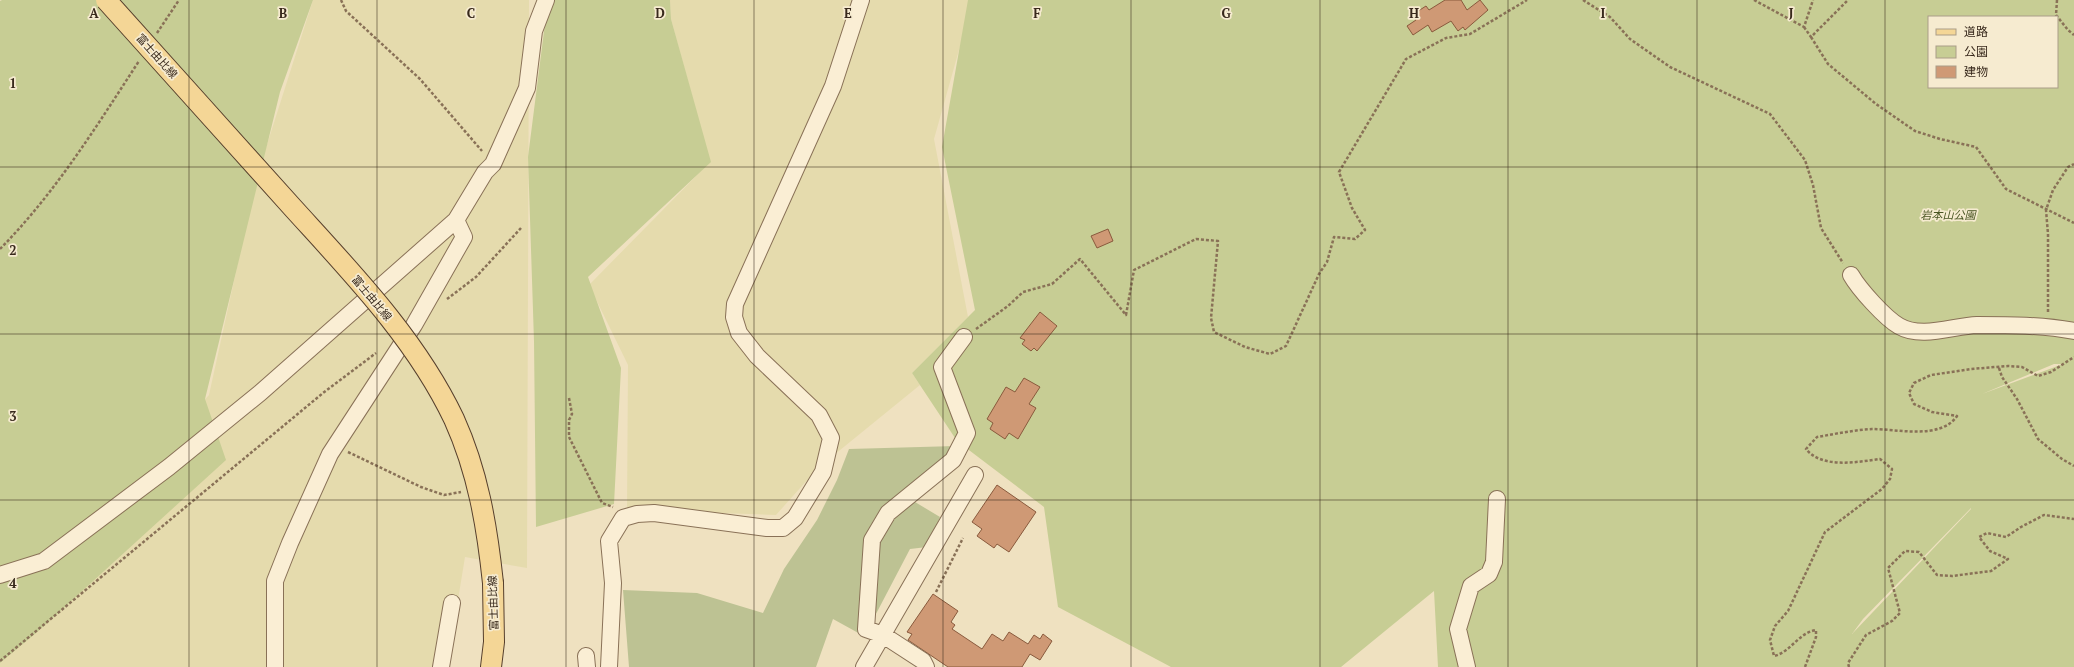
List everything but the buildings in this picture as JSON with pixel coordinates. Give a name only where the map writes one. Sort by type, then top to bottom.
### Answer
[{"type":"main road","name":"富士由比線","points":[[106,0],[337,256],[396,327],[427,371],[453,419],[473,468],[486,523],[493,583],[494,642],[491,667]]},
{"type":"street","points":[[0,575],[44,561],[169,467],[260,392],[456,220],[485,172],[493,164],[527,88],[534,31],[546,0]]},
{"type":"street","points":[[609,667],[613,583],[609,540],[623,518],[637,514],[654,513],[767,528],[783,528],[795,518],[823,472],[831,438],[819,415],[757,356],[739,333],[734,317],[735,304],[833,86],[861,0]]},
{"type":"street","points":[[275,667],[275,580],[335,446],[414,325],[464,237],[456,220]]},
{"type":"street","points":[[1850,275],[1858,287],[1899,326],[1921,332],[1975,325],[2048,326],[2074,331]]},
{"type":"street","points":[[926,667],[923,661],[883,636],[866,629],[872,540],[888,514],[953,460],[967,433],[942,367],[964,338]]},
{"type":"street","points":[[864,667],[975,475]]},
{"type":"street","points":[[1467,667],[1458,629],[1471,586],[1489,574],[1494,562],[1497,499]]},
{"type":"street","points":[[441,667],[452,603]]},
{"type":"path","points":[[153,39],[179,0]]},
{"type":"path","points":[[341,0],[346,11],[420,79],[493,164]]},
{"type":"path","points":[[964,338],[1008,306],[1023,292],[1052,284],[1080,259],[1126,315],[1134,270],[1196,239],[1218,241],[1211,318],[1214,332],[1245,346],[1270,354],[1286,346],[1318,274],[1327,262],[1334,237],[1355,239],[1365,230],[1352,208],[1339,172],[1406,58],[1446,38],[1470,34],[1528,0]]},
{"type":"path","points":[[1583,0],[1610,17],[1630,39],[1670,68],[1770,114],[1805,160],[1813,185],[1821,228],[1850,275]]},
{"type":"path","points":[[1754,0],[1804,27],[1828,64],[1876,104],[1915,131],[1940,139],[1976,147],[2006,189],[2074,223]]},
{"type":"path","points":[[1804,27],[1812,0]]},
{"type":"path","points":[[1811,37],[1848,0]]},
{"type":"path","points":[[2057,0],[2057,16]]},
{"type":"path","points":[[2058,18],[2074,35]]},
{"type":"path","points":[[0,249],[29,220],[72,164],[140,59]]},
{"type":"path","points":[[2048,326],[2048,234],[2046,210],[2053,190],[2068,168],[2074,164]]},
{"type":"path","points":[[445,301],[476,277],[521,228]]},
{"type":"path","points":[[0,661],[323,393],[378,352]]},
{"type":"path","points":[[1805,667],[1816,637],[1816,630],[1806,632],[1782,654],[1774,656],[1770,640],[1775,626],[1788,610],[1825,532],[1882,489],[1890,479],[1892,469],[1880,459],[1822,462],[1812,456],[1806,449],[1817,437],[1874,429],[1926,431],[1952,423],[1957,416],[1932,412],[1914,404],[1909,393],[1914,383],[1931,375],[1971,369],[2022,367],[2038,376],[2051,372],[2074,357]]},
{"type":"path","points":[[1999,368],[2002,377],[2017,399],[2038,439],[2062,459],[2074,466]]},
{"type":"path","points":[[569,398],[572,414],[569,420],[570,437],[574,447],[584,463],[602,503],[619,508]]},
{"type":"path","points":[[335,446],[421,487],[444,495],[466,491]]},
{"type":"path","points":[[1849,667],[1848,663],[1866,635],[1892,621],[1900,613],[1888,568],[1905,551],[1919,552],[1937,575],[1952,576],[1991,572],[2008,559],[1990,551],[1979,537],[1987,533],[2006,537],[2021,526],[2044,515],[2074,519]]},
{"type":"path","points":[[936,592],[963,538]]},
{"type":"shaded area","points":[[313,0],[529,0],[527,568],[465,557],[447,667],[0,667],[0,566],[111,498],[209,395],[257,176]]},
{"type":"shaded area","points":[[670,0],[973,0],[934,139],[968,317],[912,373],[920,385],[818,468],[776,515],[627,510],[628,365],[589,285],[710,162],[671,19]]},
{"type":"green space","points":[[313,0],[280,92],[205,399],[226,460],[36,633],[0,663],[0,1]]},
{"type":"green space","points":[[548,0],[670,0],[671,19],[711,162],[588,277],[621,368],[614,504],[536,527],[534,341],[528,157]]},
{"type":"green space","name":"岩本山公園","points":[[968,0],[2074,0],[2074,667],[1438,667],[1434,591],[1341,667],[1171,667],[1058,607],[1044,507],[957,441],[912,373],[975,310],[942,147]],"holes":[[[2054,364],[2063,364],[1982,394]],[[1971,509],[1852,634],[1863,619]]]},
{"type":"green space","points":[[956,446],[913,483],[910,499],[940,517],[927,547],[910,549],[877,612],[862,635],[833,619],[816,667],[629,667],[623,590],[697,593],[763,613],[784,569],[817,520],[837,480],[849,449]]}]
